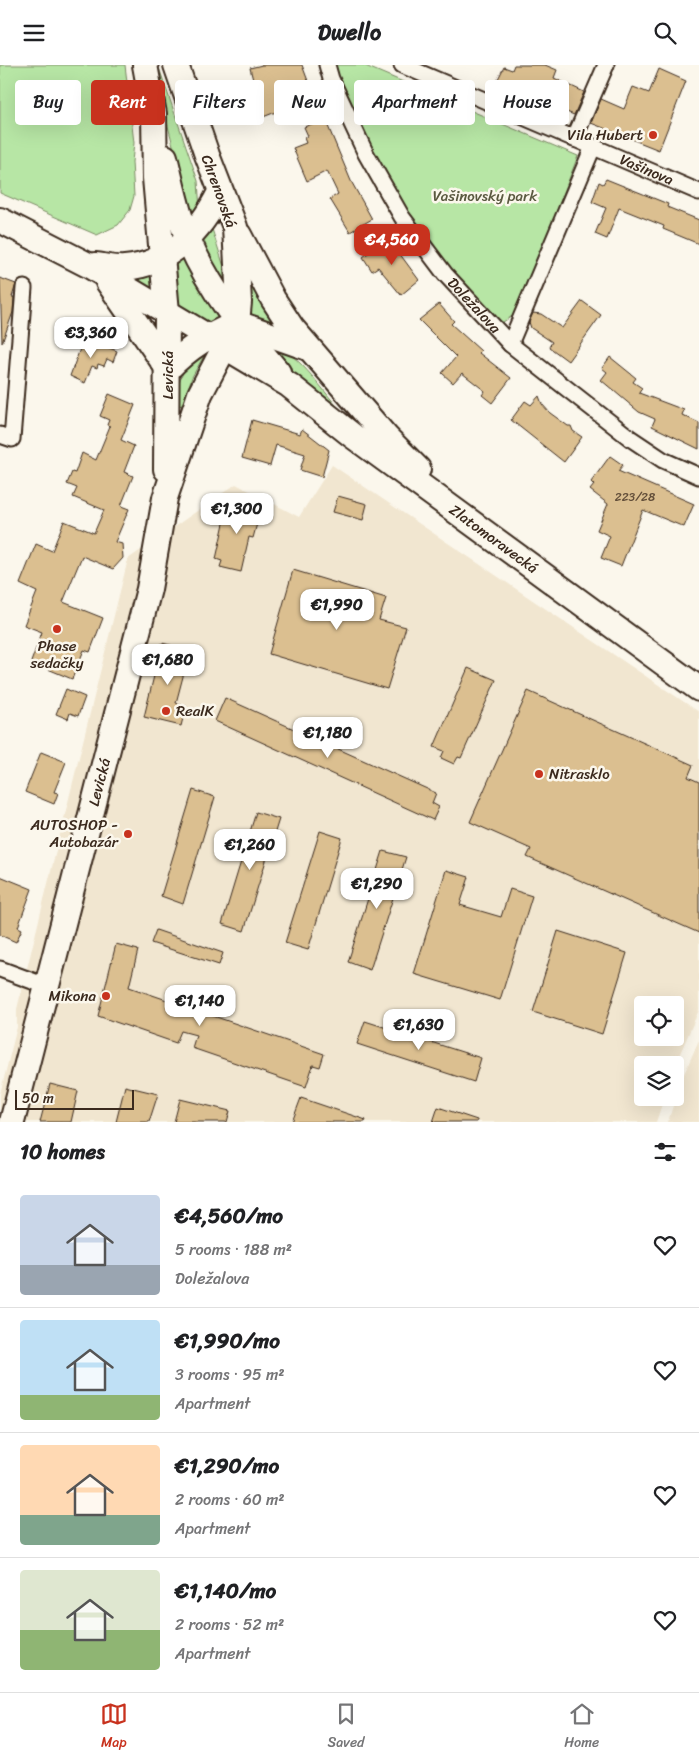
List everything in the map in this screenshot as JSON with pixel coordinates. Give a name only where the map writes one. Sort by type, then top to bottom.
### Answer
[{"type":"main road","points":[[146,65],[148,80]]},
{"type":"main road","name":"Chrenovská","points":[[176,65],[220,192],[235,227],[239,302],[237,323],[215,342]]},
{"type":"main road","points":[[154,125],[155,178],[164,256],[167,312]]},
{"type":"main road","points":[[157,125],[188,240],[211,285],[237,323],[289,385]]},
{"type":"main road","points":[[88,265],[128,268],[164,256],[188,240],[199,228],[220,192]]},
{"type":"main road","points":[[0,220],[88,265],[289,385]]},
{"type":"main road","points":[[235,227],[273,299],[292,328],[387,438],[468,520]]},
{"type":"main road","points":[[88,265],[111,285],[168,369],[184,352],[215,342]]},
{"type":"main road","name":"Levická","points":[[165,498],[168,369],[167,312]]},
{"type":"main road","points":[[237,323],[310,349]]},
{"type":"main road","name":"Levická","points":[[12,1122],[149,589],[165,498],[215,342]]},
{"type":"main road","name":"Zlatomoravecká","points":[[289,385],[353,436],[699,689]]},
{"type":"street","name":"Doležalova","points":[[327,65],[366,154],[402,217],[445,274],[510,344],[630,438],[663,460],[699,476]]},
{"type":"street","name":"Vašinova","points":[[402,65],[699,192]]},
{"type":"street","points":[[574,139],[606,65]]},
{"type":"street","points":[[510,344],[593,147]]},
{"type":"street","points":[[0,435],[12,439],[24,288]]},
{"type":"street","points":[[0,969],[46,986]]},
{"type":"shaded area","points":[[332,465],[699,712],[699,1010],[684,1044],[684,996],[634,996],[634,1046],[683,1046],[679,1056],[634,1056],[634,1106],[661,1106],[656,1122],[0,1122],[0,1094],[17,1027],[17,1009],[128,559],[236,484],[299,517]]},
{"type":"shaded area","points":[[699,1040],[699,1122],[668,1122],[673,1106],[684,1106],[684,1074]]},
{"type":"green space","points":[[0,65],[125,65],[127,80],[91,80],[91,125],[132,125],[134,143],[132,162],[134,196],[130,210],[118,225],[97,235],[0,193]]},
{"type":"green space","points":[[156,65],[158,65],[163,80],[158,80]]},
{"type":"green space","name":"Vašinovský park","points":[[336,65],[363,65],[398,80],[354,80],[354,116],[344,95],[344,80],[340,80]]},
{"type":"green space","points":[[165,85],[175,114],[175,125],[179,125],[198,181],[200,210],[193,222],[165,115]]},
{"type":"green space","name":"Vašinovský park","points":[[475,112],[485,117],[485,125],[505,125],[578,156],[517,313],[503,322],[490,317],[415,225],[389,188],[358,125],[475,125]]},
{"type":"green space","points":[[212,229],[231,289],[227,295],[201,241]]},
{"type":"green space","points":[[183,256],[221,319],[207,327],[174,306],[172,263]]},
{"type":"green space","points":[[154,272],[155,294],[131,278]]},
{"type":"green space","points":[[248,280],[284,330],[250,325]]},
{"type":"green space","points":[[266,340],[278,345],[298,361],[341,411],[289,371],[280,362]]},
{"type":"green space","points":[[206,352],[192,377],[182,406],[176,404],[179,382],[189,359]]},
{"type":"building","points":[[262,65],[302,65],[308,80],[274,80],[274,113],[264,117],[264,80],[253,80],[250,68]]},
{"type":"building","points":[[514,65],[545,65],[557,70],[554,78],[558,80],[498,80],[504,67],[512,70]]},
{"type":"building","points":[[659,69],[686,81],[659,150],[591,123],[601,99],[624,109],[633,87],[649,93]]},
{"type":"building","points":[[569,85],[584,92],[574,115],[569,113]]},
{"type":"building","points":[[309,125],[328,125],[351,181],[372,219],[350,232],[330,199],[338,194],[327,171],[307,181],[293,148],[306,143],[304,138],[308,136],[304,127]]},
{"type":"building","points":[[606,179],[668,204],[667,207],[699,220],[699,244],[663,229],[664,226],[619,208],[607,239],[595,234],[606,208],[592,202],[599,182],[603,184]]},
{"type":"building","points":[[388,238],[419,280],[401,295],[378,267],[372,271],[363,257]]},
{"type":"building","points":[[0,278],[16,284],[12,297],[14,297],[13,312],[2,343]]},
{"type":"building","points":[[582,301],[601,315],[568,361],[549,347],[552,342],[531,328],[529,322],[533,313],[541,314],[562,328]]},
{"type":"building","points":[[439,304],[454,321],[451,324],[481,351],[479,353],[511,378],[492,403],[482,395],[485,391],[462,373],[453,383],[442,373],[456,357],[419,320]]},
{"type":"building","points":[[84,338],[117,351],[113,362],[107,359],[104,366],[98,364],[97,368],[92,366],[85,383],[70,376]]},
{"type":"building","points":[[610,357],[636,378],[633,382],[642,388],[639,393],[684,410],[682,415],[699,423],[699,449],[652,426],[655,419],[639,412],[601,380],[607,372],[602,368]]},
{"type":"building","points":[[109,394],[135,405],[121,440],[134,446],[124,472],[133,476],[121,506],[129,509],[115,542],[122,544],[123,558],[113,569],[82,556],[63,602],[103,618],[90,652],[84,650],[72,679],[31,662],[42,632],[24,625],[37,592],[20,584],[36,544],[52,551],[64,521],[94,533],[104,510],[73,497],[77,488],[67,484],[72,472],[75,473],[82,453],[96,460],[110,426],[107,425],[109,420],[100,416]]},
{"type":"building","points":[[539,396],[542,404],[550,413],[568,426],[571,426],[573,431],[582,437],[564,462],[511,420],[525,401],[531,405]]},
{"type":"building","points":[[252,420],[300,434],[302,429],[329,450],[322,477],[300,470],[305,454],[276,445],[270,466],[242,458]]},
{"type":"building","points":[[610,456],[623,465],[618,471],[694,504],[684,527],[643,510],[621,566],[601,558],[610,536],[597,530],[608,504],[590,490],[594,485],[591,482]]},
{"type":"building","points":[[338,496],[367,504],[363,520],[333,512]]},
{"type":"building","points":[[229,501],[261,509],[253,538],[249,537],[241,572],[220,567],[222,561],[216,559]]},
{"type":"building","points":[[293,570],[386,598],[379,620],[406,627],[387,689],[269,654]]},
{"type":"building","points":[[162,643],[190,650],[176,703],[186,706],[181,726],[144,717]]},
{"type":"building","points":[[468,668],[496,680],[461,758],[458,757],[454,764],[441,758],[444,751],[434,747]]},
{"type":"building","points":[[66,689],[85,697],[78,716],[70,713],[68,719],[56,714]]},
{"type":"building","points":[[528,691],[693,765],[688,777],[699,782],[699,933],[527,857],[531,849],[470,822]]},
{"type":"building","points":[[225,698],[436,793],[432,803],[439,807],[433,820],[215,721]]},
{"type":"building","points":[[41,752],[66,762],[54,792],[58,793],[54,804],[25,792]]},
{"type":"building","points":[[193,790],[215,797],[183,904],[161,896]]},
{"type":"building","points":[[256,812],[279,819],[244,931],[222,924]]},
{"type":"building","points":[[320,831],[342,838],[308,950],[285,943]]},
{"type":"building","points":[[383,851],[406,857],[370,970],[348,962]]},
{"type":"building","points":[[446,870],[469,877],[460,905],[501,917],[510,889],[532,896],[500,1000],[414,974]]},
{"type":"building","points":[[0,876],[32,889],[18,927],[22,929],[16,942],[0,935]]},
{"type":"building","points":[[156,930],[223,953],[219,965],[151,943]]},
{"type":"building","points":[[558,931],[627,953],[602,1034],[533,1012]]},
{"type":"building","points":[[116,944],[138,950],[129,987],[324,1054],[320,1067],[313,1065],[306,1087],[192,1048],[196,1035],[181,1031],[176,1043],[98,1016]]},
{"type":"building","points":[[365,1021],[481,1058],[474,1082],[357,1044]]},
{"type":"building","points":[[50,1084],[78,1091],[71,1122],[40,1122]]},
{"type":"building","points":[[125,1086],[158,1094],[149,1122],[116,1122]]},
{"type":"building","points":[[301,1098],[366,1120],[365,1122],[292,1122]]},
{"type":"building","points":[[180,1099],[230,1111],[227,1122],[174,1122]]},
{"type":"building","points":[[438,1107],[477,1120],[477,1122],[433,1122]]},
{"type":"place","name":"Vila Hubert","points":[[653,135]]},
{"type":"place","name":"Phase sedačky","points":[[57,629]]},
{"type":"place","name":"RealK","points":[[166,711]]},
{"type":"place","name":"Nitrasklo","points":[[539,774]]},
{"type":"place","name":"AUTOSHOP - Autobazár","points":[[128,834]]},
{"type":"place","name":"Mikona","points":[[106,996]]}]
